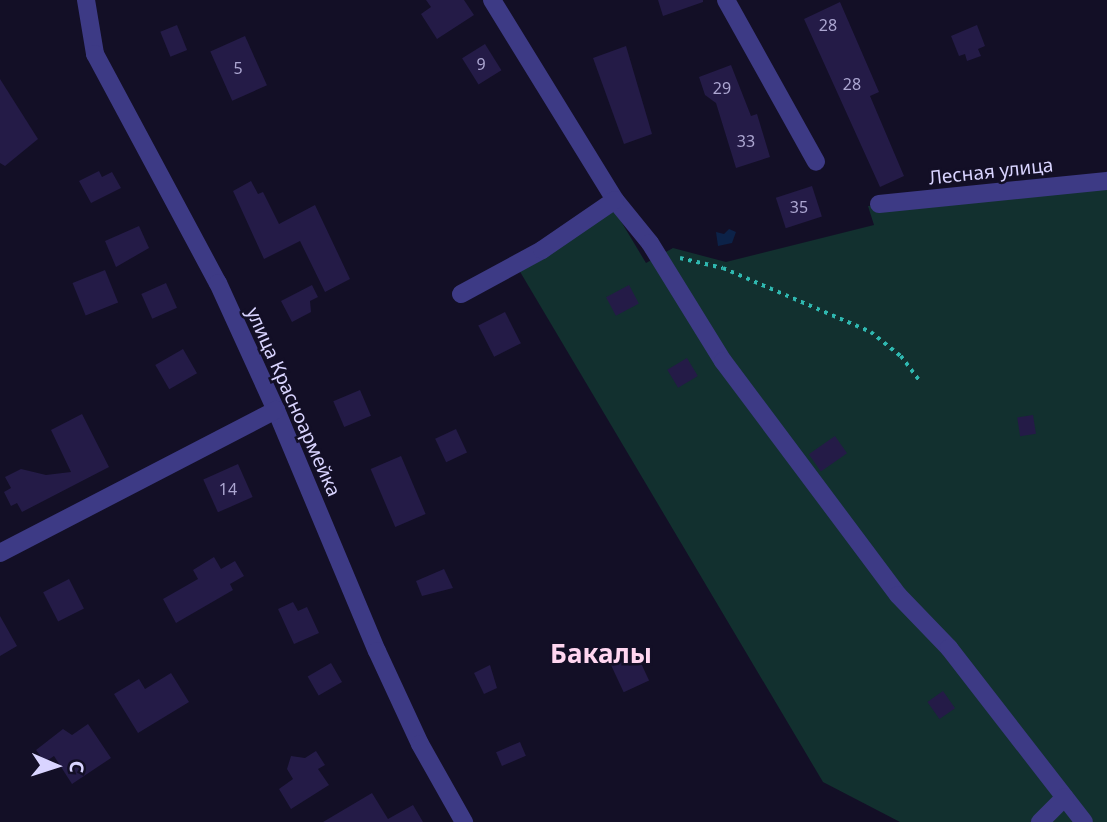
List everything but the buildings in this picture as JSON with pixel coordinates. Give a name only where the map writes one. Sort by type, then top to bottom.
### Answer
[{"type":"street","name":"улица Красноармейка","points":[[86,0],[95,54],[218,283],[276,410],[377,650],[420,744],[464,822]]},
{"type":"street","points":[[492,0],[615,200],[650,243],[748,395],[898,595],[949,648],[1084,822]]},
{"type":"street","points":[[726,0],[816,162]]},
{"type":"street","name":"Лесная улица","points":[[878,204],[1107,181]]},
{"type":"street","points":[[461,294],[542,250],[615,200]]},
{"type":"street","points":[[2,547],[276,410]]},
{"type":"street","points":[[1040,822],[1065,797]]},
{"type":"path","points":[[650,243],[672,256],[723,268],[871,332],[901,356],[920,381]]},
{"type":"green space","points":[[1107,185],[1107,822],[900,822],[823,782],[519,270],[613,208],[646,263],[673,248],[726,262],[874,225],[868,206]]},
{"type":"water","points":[[729,229],[736,232],[732,243],[718,246],[716,232],[724,234]]},
{"type":"district","name":"Бакалы","points":[[601,654]]}]
